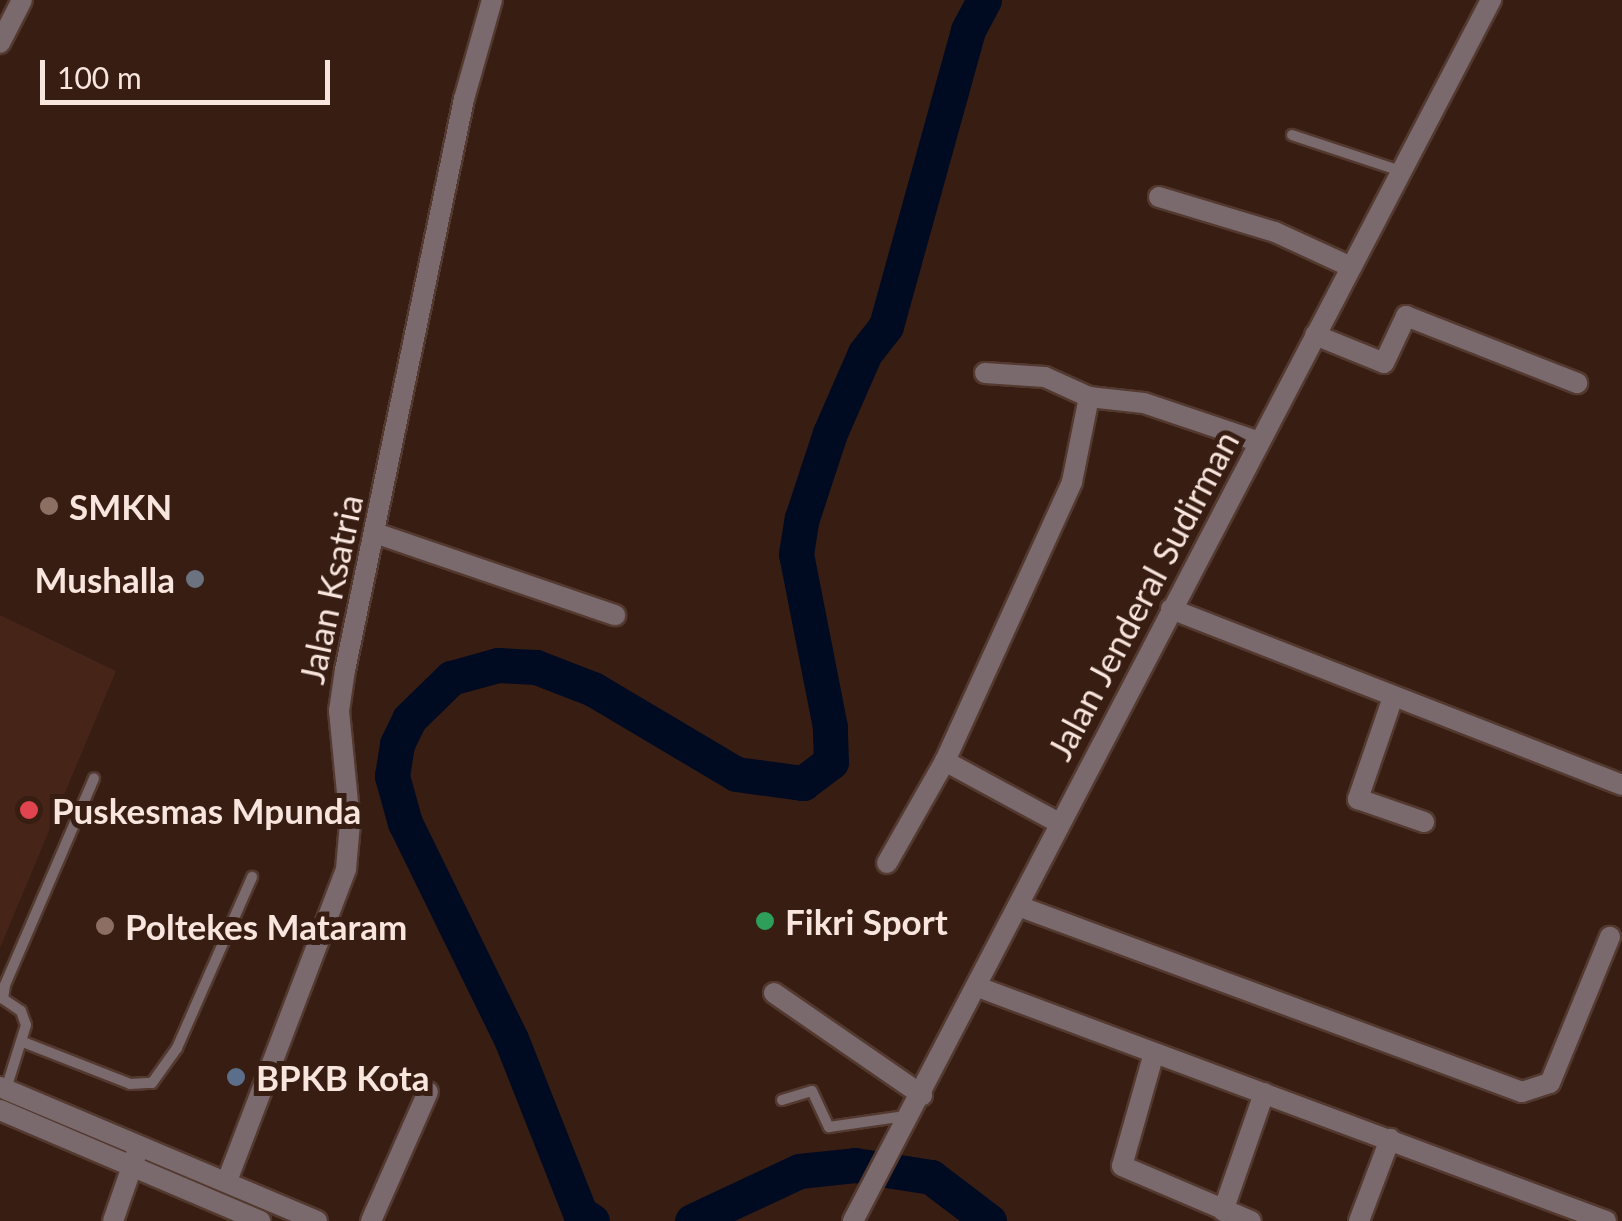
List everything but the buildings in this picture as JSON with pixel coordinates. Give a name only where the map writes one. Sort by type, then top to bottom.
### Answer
[{"type":"street","points":[[0,44],[22,0]]},
{"type":"street","name":"Jalan Ksatria","points":[[228,1181],[346,868],[350,822],[338,710],[475,48],[492,0]]},
{"type":"street","name":"Jalan Jenderal Sudirman","points":[[853,1221],[1021,907],[1059,823],[1491,0]]},
{"type":"street","points":[[1158,197],[1276,232],[1351,267]]},
{"type":"street","points":[[1315,335],[1384,363],[1406,316],[1577,383]]},
{"type":"street","points":[[985,373],[1044,377],[1089,397],[1144,403],[1260,442]]},
{"type":"street","points":[[887,863],[945,762],[1072,482],[1089,397]]},
{"type":"street","points":[[374,533],[615,614]]},
{"type":"street","points":[[1171,610],[1392,700],[1622,785]]},
{"type":"street","points":[[1392,700],[1358,800],[1424,822]]},
{"type":"street","points":[[945,762],[1059,823]]},
{"type":"street","points":[[1021,907],[1522,1092],[1550,1083],[1610,937]]},
{"type":"street","points":[[978,987],[1606,1221]]},
{"type":"street","points":[[774,993],[922,1095]]},
{"type":"street","points":[[1154,1053],[1122,1166],[1251,1221]]},
{"type":"street","points":[[371,1221],[428,1092]]},
{"type":"street","points":[[1224,1210],[1264,1093]]},
{"type":"street","points":[[2,1096],[140,1145],[318,1221]]},
{"type":"street","points":[[2,1096],[132,1166],[260,1221]]},
{"type":"street","points":[[1360,1221],[1390,1138]]},
{"type":"street","points":[[113,1221],[140,1145]]},
{"type":"lane","points":[[1292,135],[1401,171]]},
{"type":"lane","points":[[2,1096],[23,1042],[23,1014],[3,992],[94,778]]},
{"type":"lane","points":[[23,1042],[130,1084],[152,1082],[177,1048],[252,877]]},
{"type":"lane","points":[[782,1100],[812,1091],[829,1127],[911,1116]]},
{"type":"shaded area","name":"Puskesmas Mpunda","points":[[0,615],[116,671],[0,948]]},
{"type":"waterway","points":[[592,1221],[580,1213],[511,1039],[405,823],[392,776],[397,744],[409,719],[451,678],[498,665],[536,667],[593,689],[736,774],[803,783],[831,762],[830,727],[796,554],[802,518],[830,433],[865,353],[886,326],[968,30],[984,0]]},
{"type":"waterway","points":[[692,1221],[799,1171],[855,1165],[931,1177],[989,1221]]},
{"type":"place","name":"SMKN","points":[[49,506]]},
{"type":"place","name":"Mushalla","points":[[195,579]]},
{"type":"place","name":"Puskesmas Mpunda","points":[[29,810]]},
{"type":"place","name":"Fikri Sport","points":[[765,921]]},
{"type":"place","name":"Poltekes Mataram","points":[[105,926]]},
{"type":"place","name":"BPKB Kota","points":[[236,1077]]}]
